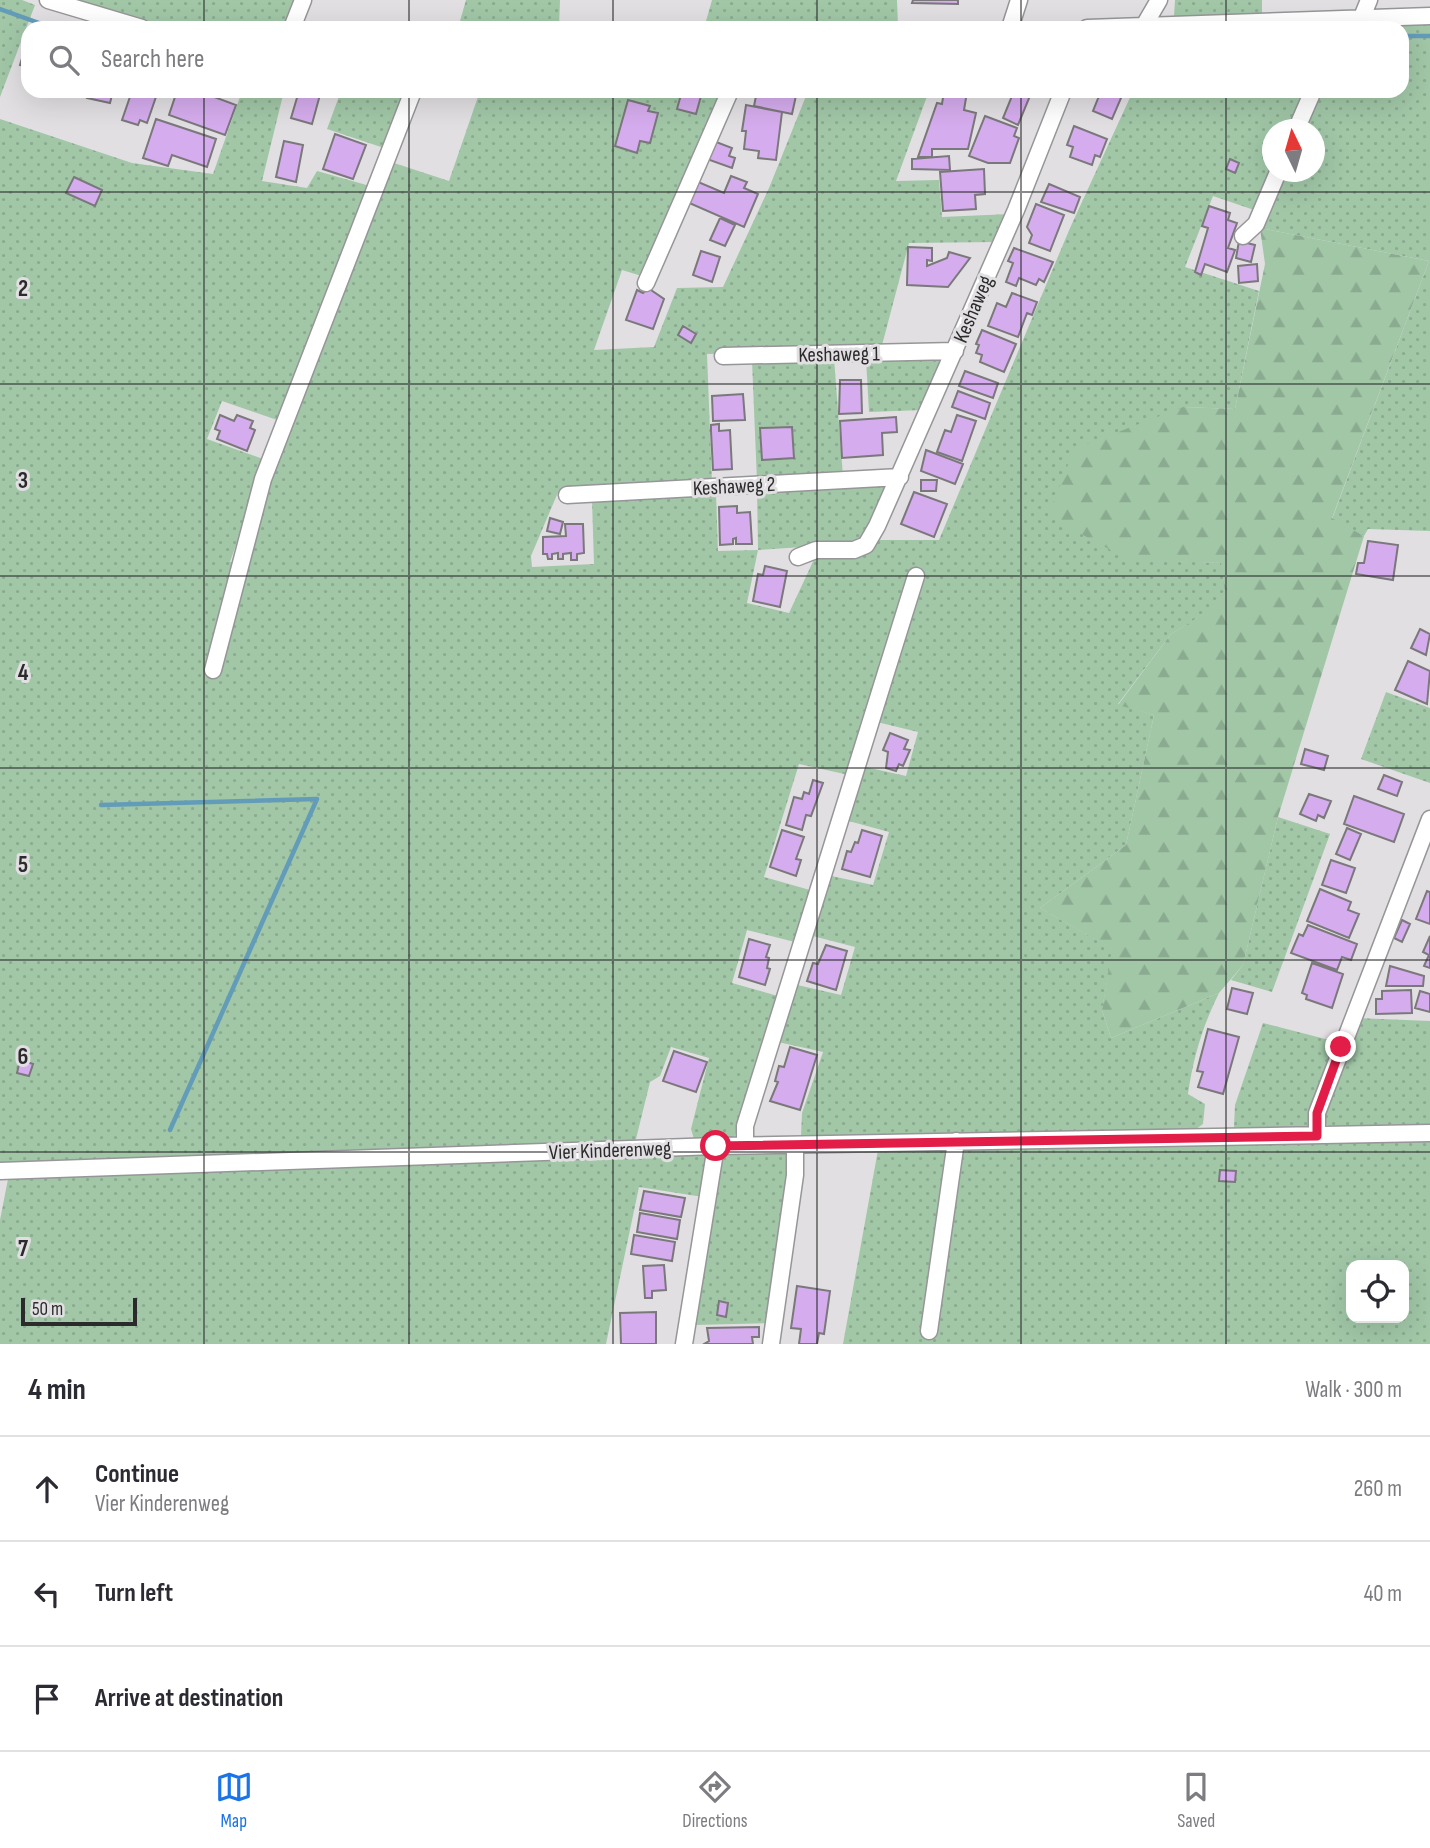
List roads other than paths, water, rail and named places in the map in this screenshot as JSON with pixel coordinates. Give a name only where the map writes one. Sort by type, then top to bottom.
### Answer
[{"type":"street","points":[[48,0],[118,21]]},
{"type":"street","points":[[295,21],[303,0]]},
{"type":"street","points":[[1012,21],[1019,0]]},
{"type":"street","points":[[1147,21],[1158,0]]},
{"type":"street","points":[[1362,17],[1368,0]]},
{"type":"street","points":[[1347,21],[1362,17],[1430,16]]},
{"type":"street","points":[[213,670],[263,479],[410,98]]},
{"type":"street","points":[[646,283],[727,98]]},
{"type":"street","name":"Keshaweg","points":[[799,557],[816,550],[854,550],[866,545],[877,526],[955,351],[1060,98]]},
{"type":"street","points":[[1301,119],[1310,98]]},
{"type":"street","points":[[1243,236],[1256,224],[1274,182]]},
{"type":"street","name":"Keshaweg 1","points":[[723,356],[955,351]]},
{"type":"street","name":"Keshaweg 2","points":[[567,495],[900,477]]},
{"type":"street","points":[[745,1146],[745,1126],[916,576]]},
{"type":"street","points":[[1317,1136],[1317,1113],[1430,819]]},
{"type":"street","name":"Vier Kinderenweg","points":[[0,1171],[716,1146],[1430,1133]]},
{"type":"street","points":[[929,1331],[956,1142]]},
{"type":"street","points":[[771,1344],[793,1188],[794,1144]]},
{"type":"street","points":[[684,1344],[716,1146]]},
{"type":"waterway","points":[[0,9],[33,21]]},
{"type":"waterway","points":[[1409,36],[1430,36]]},
{"type":"waterway","points":[[101,805],[317,799],[170,1130]]}]
